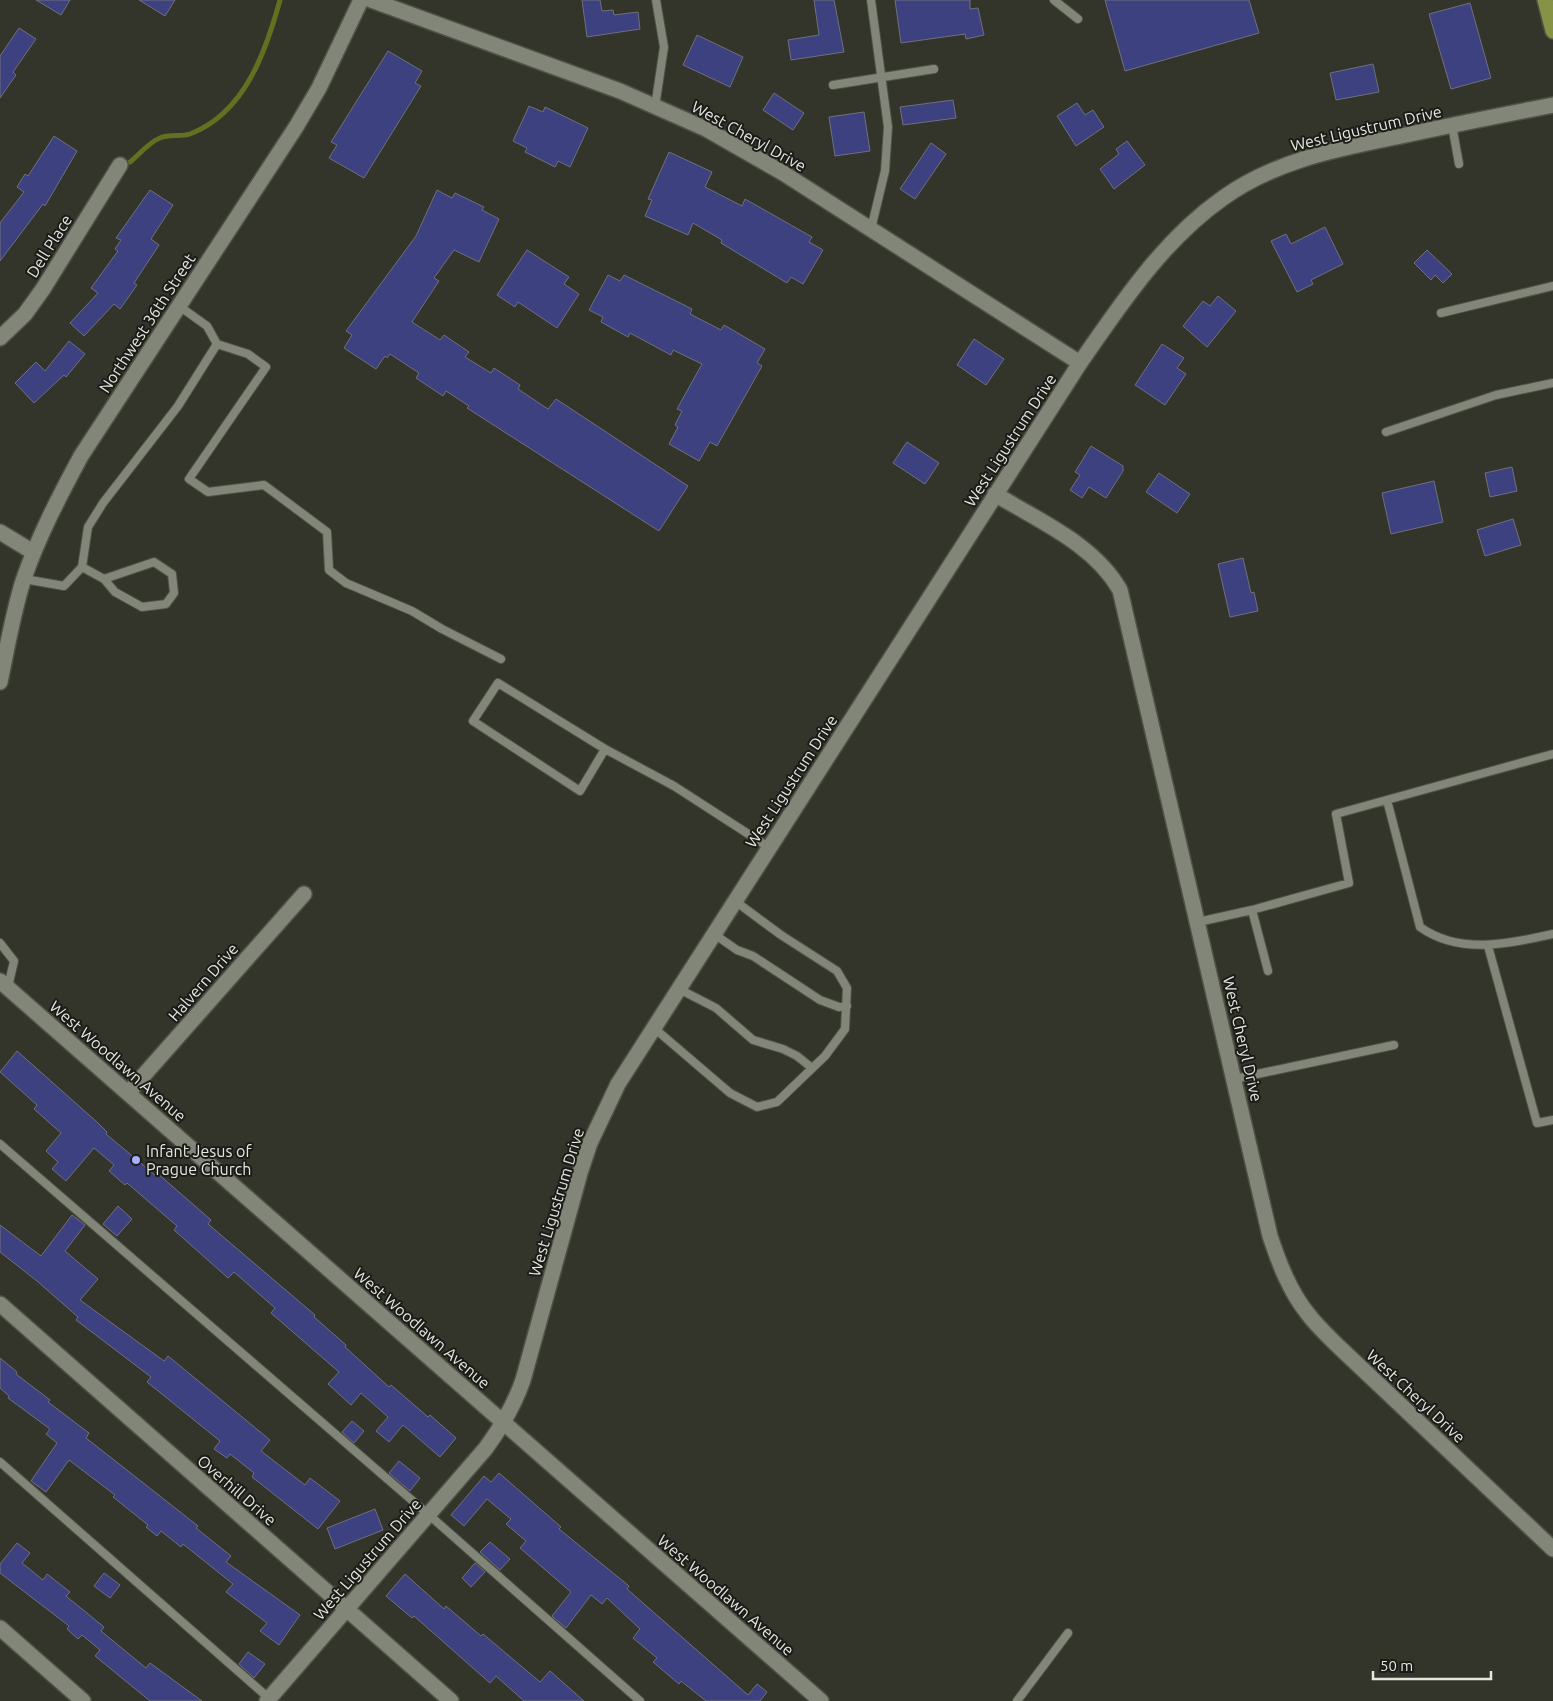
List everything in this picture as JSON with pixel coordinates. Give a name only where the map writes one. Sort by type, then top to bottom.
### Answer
[{"type":"main road","points":[[1545,0],[1553,31]]},
{"type":"street","name":"Northwest 36th Street","points":[[0,682],[24,579],[33,552],[48,518],[81,456],[319,88],[361,0]]},
{"type":"street","name":"West Cheryl Drive","points":[[371,0],[620,91],[706,129],[871,229],[1080,363]]},
{"type":"street","name":"West Ligustrum Drive","points":[[270,1700],[486,1448],[504,1424],[523,1380],[590,1143],[618,1084],[995,494],[1119,306],[1160,256],[1191,223],[1222,198],[1279,166],[1326,151],[1553,105]]},
{"type":"street","name":"Dell Place","points":[[0,338],[25,314],[120,165]]},
{"type":"street","name":"West Cheryl Drive","points":[[995,494],[1088,551],[1112,575],[1120,590],[1270,1236],[1280,1264],[1307,1314],[1338,1346],[1553,1549]]},
{"type":"street","points":[[0,532],[33,552]]},
{"type":"street","name":"Halvern Drive","points":[[128,1093],[304,894]]},
{"type":"street","name":"West Woodlawn Avenue","points":[[4,984],[821,1701]]},
{"type":"street","name":"Overhill Drive","points":[[0,1304],[451,1701]]},
{"type":"street","points":[[0,1628],[83,1701]]},
{"type":"lane","points":[[655,106],[664,47],[656,0]]},
{"type":"lane","points":[[871,0],[888,127],[885,171],[871,229]]},
{"type":"lane","points":[[1054,0],[1078,19]]},
{"type":"lane","points":[[834,85],[934,69]]},
{"type":"lane","points":[[1452,125],[1459,164]]},
{"type":"lane","points":[[1441,314],[1553,286]]},
{"type":"lane","points":[[179,306],[207,326],[217,344],[248,354],[266,367],[189,479],[208,492],[264,485],[327,532],[329,570],[346,583],[412,611],[442,629],[501,659]]},
{"type":"lane","points":[[24,579],[64,586],[82,567],[88,527],[103,503],[178,406],[217,344]]},
{"type":"lane","points":[[1386,432],[1496,396],[1553,382]]},
{"type":"lane","points":[[82,567],[104,579],[115,592],[142,608],[166,604],[174,593],[172,574],[154,562],[104,579]]},
{"type":"lane","points":[[605,749],[580,791],[473,721],[498,683],[605,749],[674,786],[770,848]]},
{"type":"lane","points":[[1198,922],[1252,910],[1349,883],[1336,814],[1553,754]]},
{"type":"lane","points":[[1387,800],[1420,927],[1433,936],[1480,946],[1523,941],[1553,934]]},
{"type":"lane","points":[[654,1028],[730,1093],[757,1108],[777,1102],[825,1056],[845,1029],[846,988],[837,971],[735,901]]},
{"type":"lane","points":[[1252,910],[1268,971]]},
{"type":"lane","points":[[714,934],[737,950],[753,956],[820,1000],[839,1007],[847,1006]]},
{"type":"lane","points":[[0,943],[14,961],[4,984]]},
{"type":"lane","points":[[1488,946],[1537,1123],[1553,1120]]},
{"type":"lane","points":[[679,989],[716,1008],[753,1040],[783,1049],[797,1056],[812,1068]]},
{"type":"lane","points":[[1234,1079],[1394,1045]]},
{"type":"lane","points":[[0,1144],[429,1515],[640,1701]]},
{"type":"lane","points":[[0,1462],[270,1700]]},
{"type":"lane","points":[[1016,1701],[1068,1633]]},
{"type":"building","points":[[36,0],[70,0],[61,15]]},
{"type":"building","points":[[139,0],[175,0],[165,16]]},
{"type":"building","points":[[582,0],[600,0],[602,11],[613,10],[614,15],[638,12],[640,29],[587,37]]},
{"type":"building","points":[[814,0],[834,0],[844,52],[791,60],[788,40],[819,35]]},
{"type":"building","points":[[895,0],[970,0],[970,9],[978,8],[984,35],[966,39],[965,34],[901,43]]},
{"type":"building","points":[[1105,0],[1249,0],[1259,33],[1125,71]]},
{"type":"building","points":[[1470,3],[1491,78],[1451,89],[1429,14]]},
{"type":"building","points":[[19,28],[36,39],[13,72],[16,75],[0,98],[0,56]]},
{"type":"building","points":[[697,35],[743,57],[730,87],[683,65]]},
{"type":"building","points":[[388,51],[422,71],[415,83],[421,86],[364,178],[329,158],[337,145],[331,142]]},
{"type":"building","points":[[1373,64],[1379,92],[1336,100],[1330,73]]},
{"type":"building","points":[[774,93],[804,113],[793,130],[763,110]]},
{"type":"building","points":[[953,100],[956,118],[903,125],[900,107]]},
{"type":"building","points":[[1077,103],[1085,115],[1093,110],[1104,127],[1076,146],[1057,116]]},
{"type":"building","points":[[529,106],[543,112],[545,107],[588,128],[570,167],[558,161],[555,167],[525,152],[527,148],[513,141]]},
{"type":"building","points":[[864,112],[870,151],[835,156],[829,117]]},
{"type":"building","points":[[54,136],[77,151],[45,206],[43,204],[0,261],[0,223],[24,192],[17,187],[25,174],[28,176]]},
{"type":"building","points":[[1127,141],[1145,165],[1114,189],[1100,169],[1119,154],[1116,149]]},
{"type":"building","points":[[931,143],[946,154],[915,199],[900,189]]},
{"type":"building","points":[[669,152],[712,172],[705,187],[742,206],[745,199],[812,237],[809,242],[823,250],[803,284],[791,277],[787,283],[721,243],[722,240],[693,223],[688,235],[645,216],[652,200],[648,199]]},
{"type":"building","points":[[150,190],[173,205],[151,239],[159,245],[134,283],[137,285],[120,309],[114,304],[84,336],[70,323],[98,293],[91,288],[118,251],[115,249],[121,240],[116,238]]},
{"type":"building","points":[[437,190],[452,198],[455,193],[484,207],[482,210],[499,219],[479,262],[454,250],[434,278],[439,281],[412,322],[440,340],[444,335],[469,352],[465,357],[491,373],[494,368],[520,385],[518,389],[548,409],[556,399],[688,486],[659,531],[467,408],[469,406],[446,391],[443,396],[416,378],[419,373],[390,354],[387,358],[385,356],[376,369],[344,348],[352,335],[346,331],[416,236]]},
{"type":"building","points":[[1325,227],[1343,264],[1311,280],[1313,284],[1297,292],[1271,241],[1286,234],[1291,244]]},
{"type":"building","points":[[527,250],[569,277],[564,284],[579,294],[557,328],[518,302],[515,307],[497,295]]},
{"type":"building","points":[[1427,250],[1452,274],[1443,283],[1435,275],[1431,280],[1414,263]]},
{"type":"building","points":[[608,275],[620,281],[624,275],[692,309],[690,314],[721,330],[724,325],[765,349],[757,363],[762,366],[717,446],[710,442],[699,461],[669,444],[678,427],[675,425],[682,411],[677,409],[702,364],[673,350],[671,355],[630,333],[628,337],[601,322],[603,317],[589,310]]},
{"type":"building","points":[[1218,296],[1236,311],[1207,347],[1183,326],[1203,301],[1210,306]]},
{"type":"building","points":[[974,339],[1004,359],[986,385],[957,365]]},
{"type":"building","points":[[69,341],[85,354],[66,377],[64,375],[34,403],[15,383],[36,362],[45,371]]},
{"type":"building","points":[[1162,344],[1184,358],[1177,368],[1186,374],[1165,405],[1135,385]]},
{"type":"building","points":[[907,442],[939,463],[925,484],[893,463]]},
{"type":"building","points":[[1091,446],[1123,466],[1123,471],[1106,498],[1089,487],[1082,498],[1070,490],[1080,475],[1075,472]]},
{"type":"building","points":[[1512,467],[1517,491],[1490,497],[1485,473]]},
{"type":"building","points":[[1159,473],[1190,494],[1177,513],[1146,492]]},
{"type":"building","points":[[1434,481],[1443,522],[1391,534],[1382,493]]},
{"type":"building","points":[[1513,519],[1521,545],[1485,556],[1477,530]]},
{"type":"building","points":[[1243,558],[1251,593],[1254,592],[1258,611],[1230,617],[1218,564]]},
{"type":"building","points":[[17,1051],[98,1123],[107,1132],[106,1134],[155,1175],[157,1173],[211,1220],[208,1224],[315,1315],[314,1317],[389,1387],[391,1385],[456,1438],[440,1457],[403,1425],[389,1442],[376,1431],[388,1417],[361,1393],[351,1405],[328,1384],[339,1372],[271,1313],[275,1308],[234,1272],[228,1278],[174,1230],[177,1226],[127,1183],[125,1185],[109,1171],[114,1165],[94,1148],[66,1181],[52,1169],[58,1162],[46,1151],[61,1133],[34,1109],[37,1105],[0,1072]]},
{"type":"building","points":[[118,1206],[132,1219],[117,1236],[103,1224]]},
{"type":"building","points":[[72,1215],[85,1225],[65,1251],[98,1279],[80,1300],[164,1361],[168,1356],[270,1440],[261,1451],[305,1485],[310,1478],[340,1501],[318,1529],[252,1477],[254,1473],[230,1454],[227,1458],[214,1449],[220,1441],[147,1382],[151,1377],[76,1320],[78,1317],[0,1252],[0,1225],[41,1256]]},
{"type":"building","points":[[0,1358],[17,1372],[16,1374],[50,1400],[48,1402],[89,1433],[86,1438],[198,1526],[196,1528],[231,1556],[226,1562],[300,1615],[279,1645],[260,1631],[267,1623],[226,1592],[233,1584],[183,1544],[181,1547],[161,1531],[157,1536],[146,1527],[148,1525],[113,1497],[115,1495],[69,1460],[46,1492],[31,1481],[57,1443],[46,1434],[50,1429],[8,1398],[9,1396],[0,1388]]},
{"type":"building","points":[[352,1421],[364,1431],[354,1443],[342,1432]]},
{"type":"building","points":[[399,1461],[420,1478],[410,1491],[389,1473]]},
{"type":"building","points":[[499,1473],[561,1527],[559,1529],[629,1586],[627,1589],[748,1695],[757,1684],[767,1692],[760,1701],[706,1701],[681,1681],[679,1684],[653,1662],[657,1658],[633,1638],[640,1629],[607,1598],[602,1604],[591,1595],[566,1628],[552,1616],[571,1592],[520,1548],[526,1541],[506,1524],[511,1519],[487,1499],[464,1526],[451,1515],[484,1476],[491,1482]]},
{"type":"building","points":[[375,1509],[383,1530],[335,1549],[327,1528]]},
{"type":"building","points":[[490,1542],[510,1559],[500,1570],[480,1552]]},
{"type":"building","points":[[17,1543],[30,1553],[22,1563],[43,1580],[47,1574],[70,1592],[66,1596],[104,1627],[101,1631],[146,1668],[150,1663],[202,1701],[150,1701],[95,1656],[100,1650],[82,1635],[78,1639],[67,1629],[69,1626],[0,1573],[0,1564]]},
{"type":"building","points":[[475,1563],[485,1572],[471,1587],[462,1578]]},
{"type":"building","points":[[104,1573],[120,1585],[110,1598],[94,1586]]},
{"type":"building","points":[[405,1574],[444,1609],[446,1606],[481,1636],[483,1634],[540,1682],[550,1671],[584,1701],[524,1701],[496,1676],[490,1683],[414,1616],[412,1618],[386,1596]]},
{"type":"building","points":[[248,1652],[265,1664],[254,1678],[239,1664]]},
{"type":"waterway","points":[[130,162],[156,140],[167,136],[190,134],[209,124],[239,96],[260,59],[280,0]]},
{"type":"place","name":"Infant Jesus of Prague Church","points":[[136,1160]]}]
